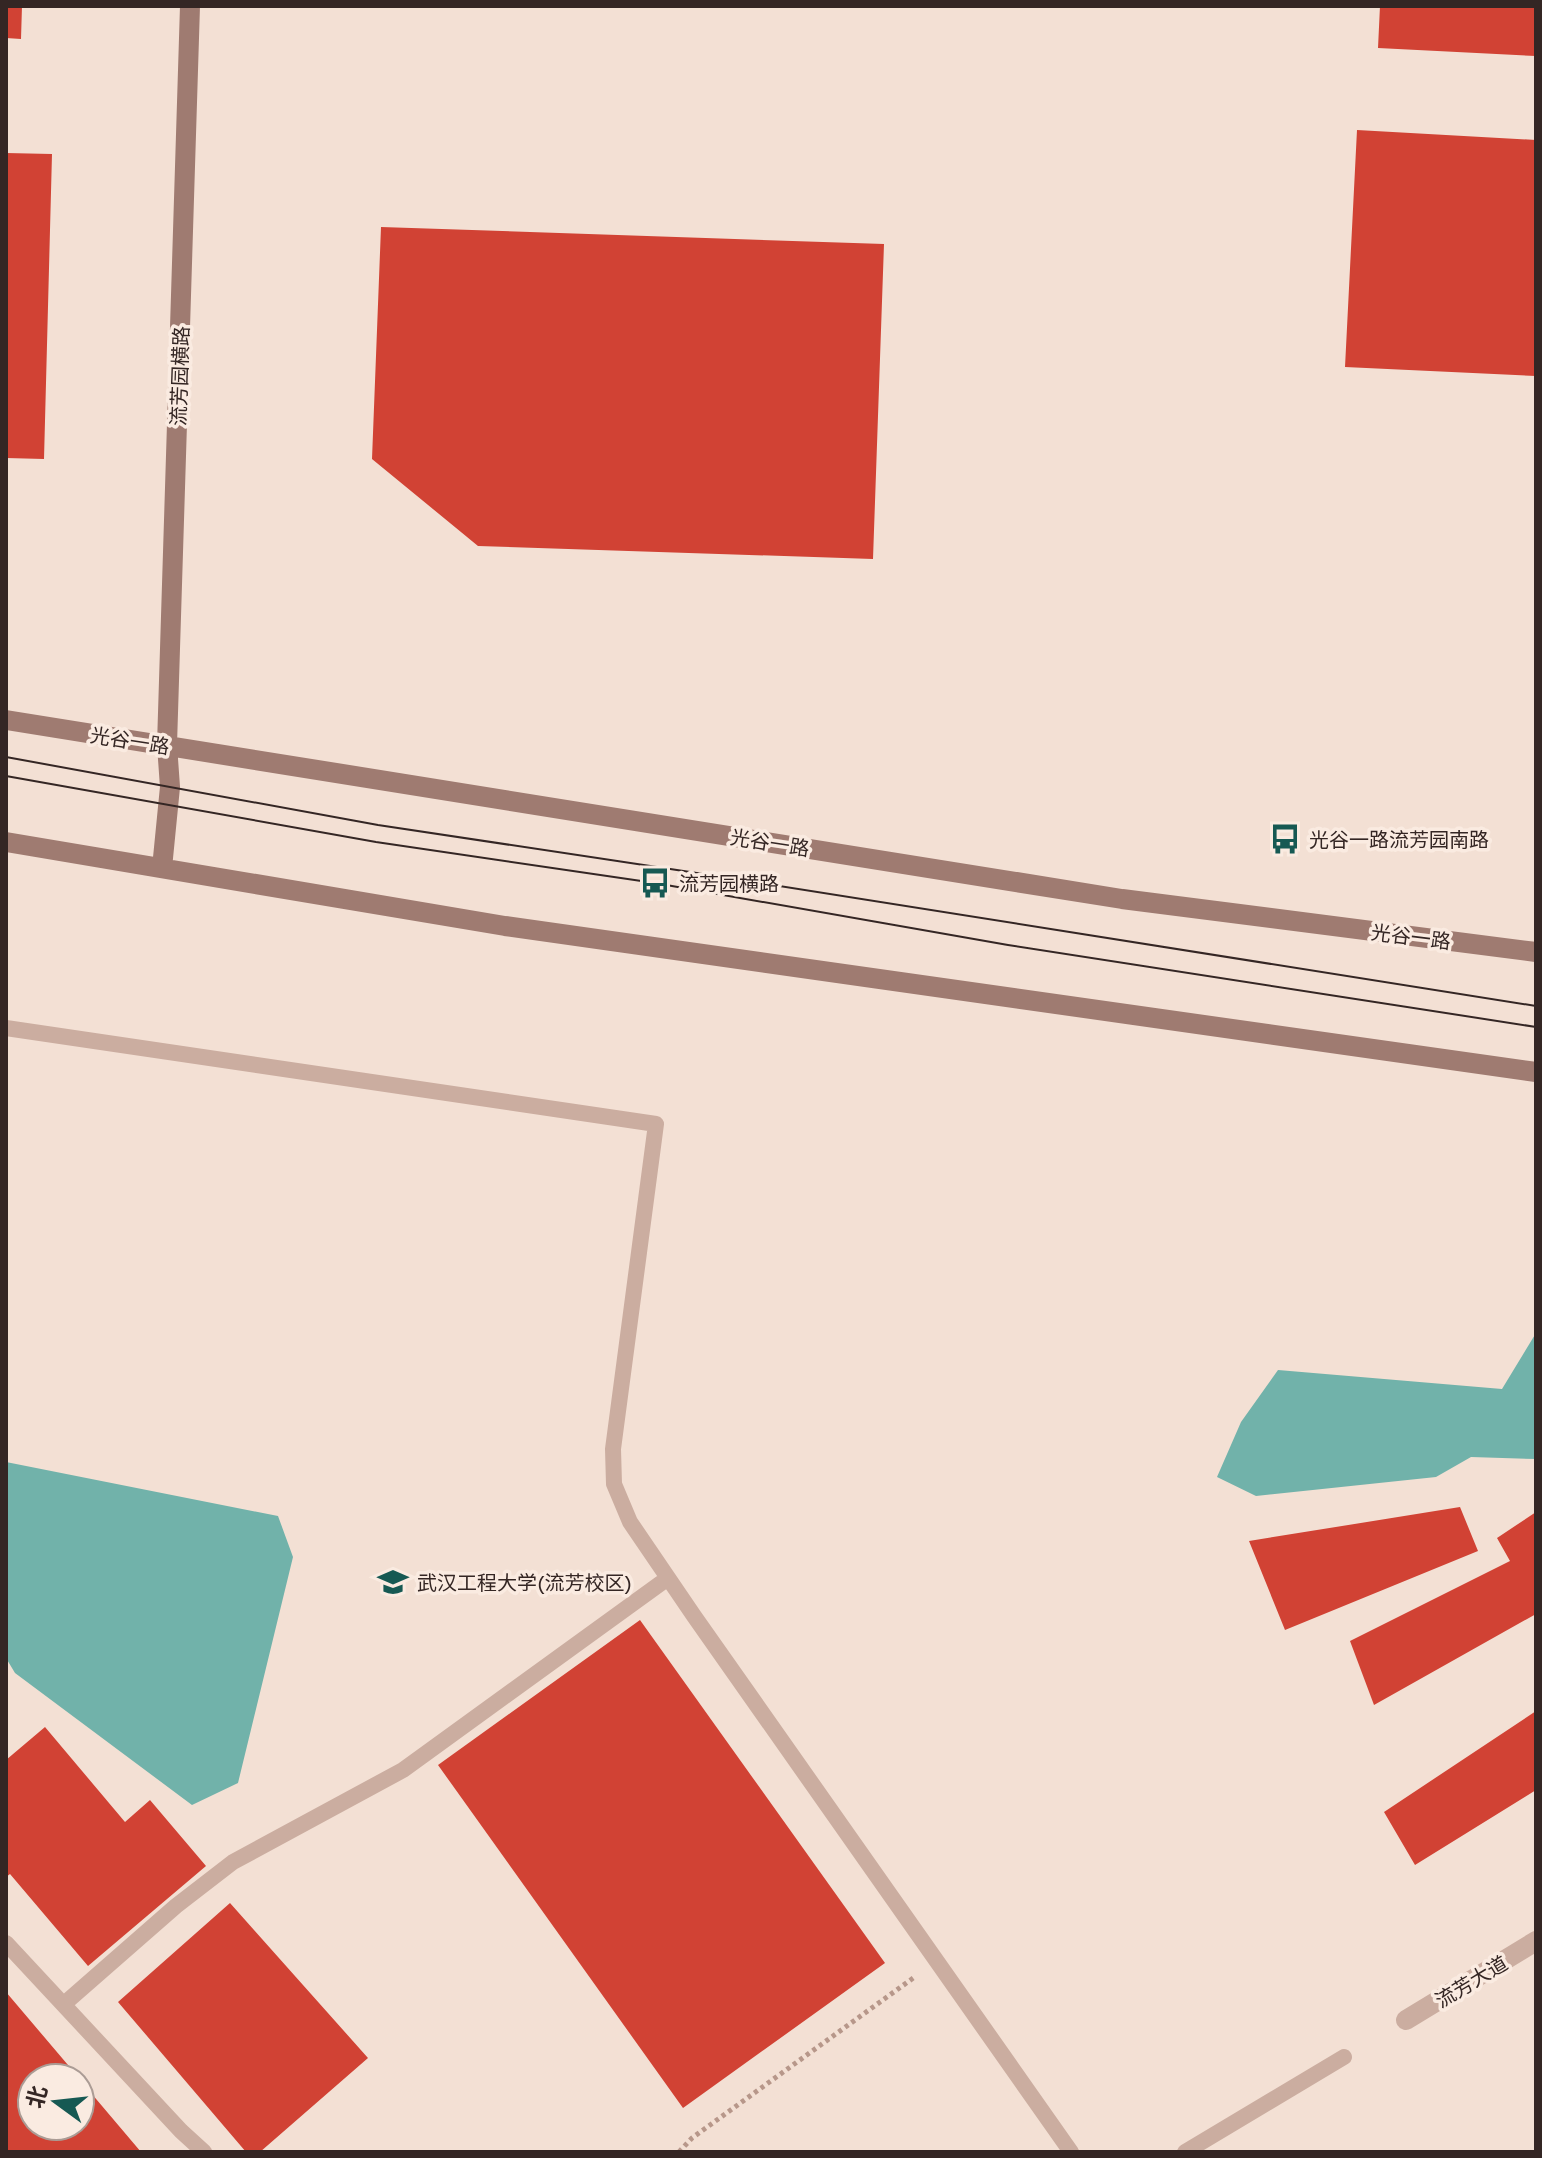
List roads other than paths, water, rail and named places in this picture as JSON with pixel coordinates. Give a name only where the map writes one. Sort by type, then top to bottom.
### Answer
[{"type":"main road","name":"流芳园横路","points":[[162,868],[170,787],[167,745],[190,6]]},
{"type":"main road","name":"光谷一路","points":[[6,720],[1122,899],[1536,952]]},
{"type":"main road","points":[[6,842],[505,926],[1536,1072]]},
{"type":"street","name":"流芳大道","points":[[1406,2020],[1536,1941]]},
{"type":"lane","points":[[6,1028],[656,1124],[613,1449],[614,1484],[630,1522],[668,1578],[1071,2152]]},
{"type":"lane","points":[[64,2004],[176,1906],[233,1862],[403,1770],[668,1578]]},
{"type":"lane","points":[[6,1943],[204,2152]]},
{"type":"lane","points":[[1185,2152],[1344,2057]]},
{"type":"water","points":[[1536,1333],[1536,1459],[1471,1457],[1436,1477],[1256,1496],[1217,1477],[1241,1422],[1278,1370],[1502,1389]]},
{"type":"water","points":[[6,1462],[278,1516],[293,1557],[238,1783],[192,1805],[15,1673],[6,1658]]},
{"type":"tram line","points":[[6,757],[378,825],[1536,1006]]},
{"type":"tram line","points":[[6,776],[376,842],[655,883],[1008,945],[1536,1027]]},
{"type":"place","name":"光谷一路流芳园南路","points":[[1285,839]]},
{"type":"place","name":"流芳园横路","points":[[655,883]]},
{"type":"place","name":"武汉工程大学(流芳校区)","points":[[393,1582]]}]
